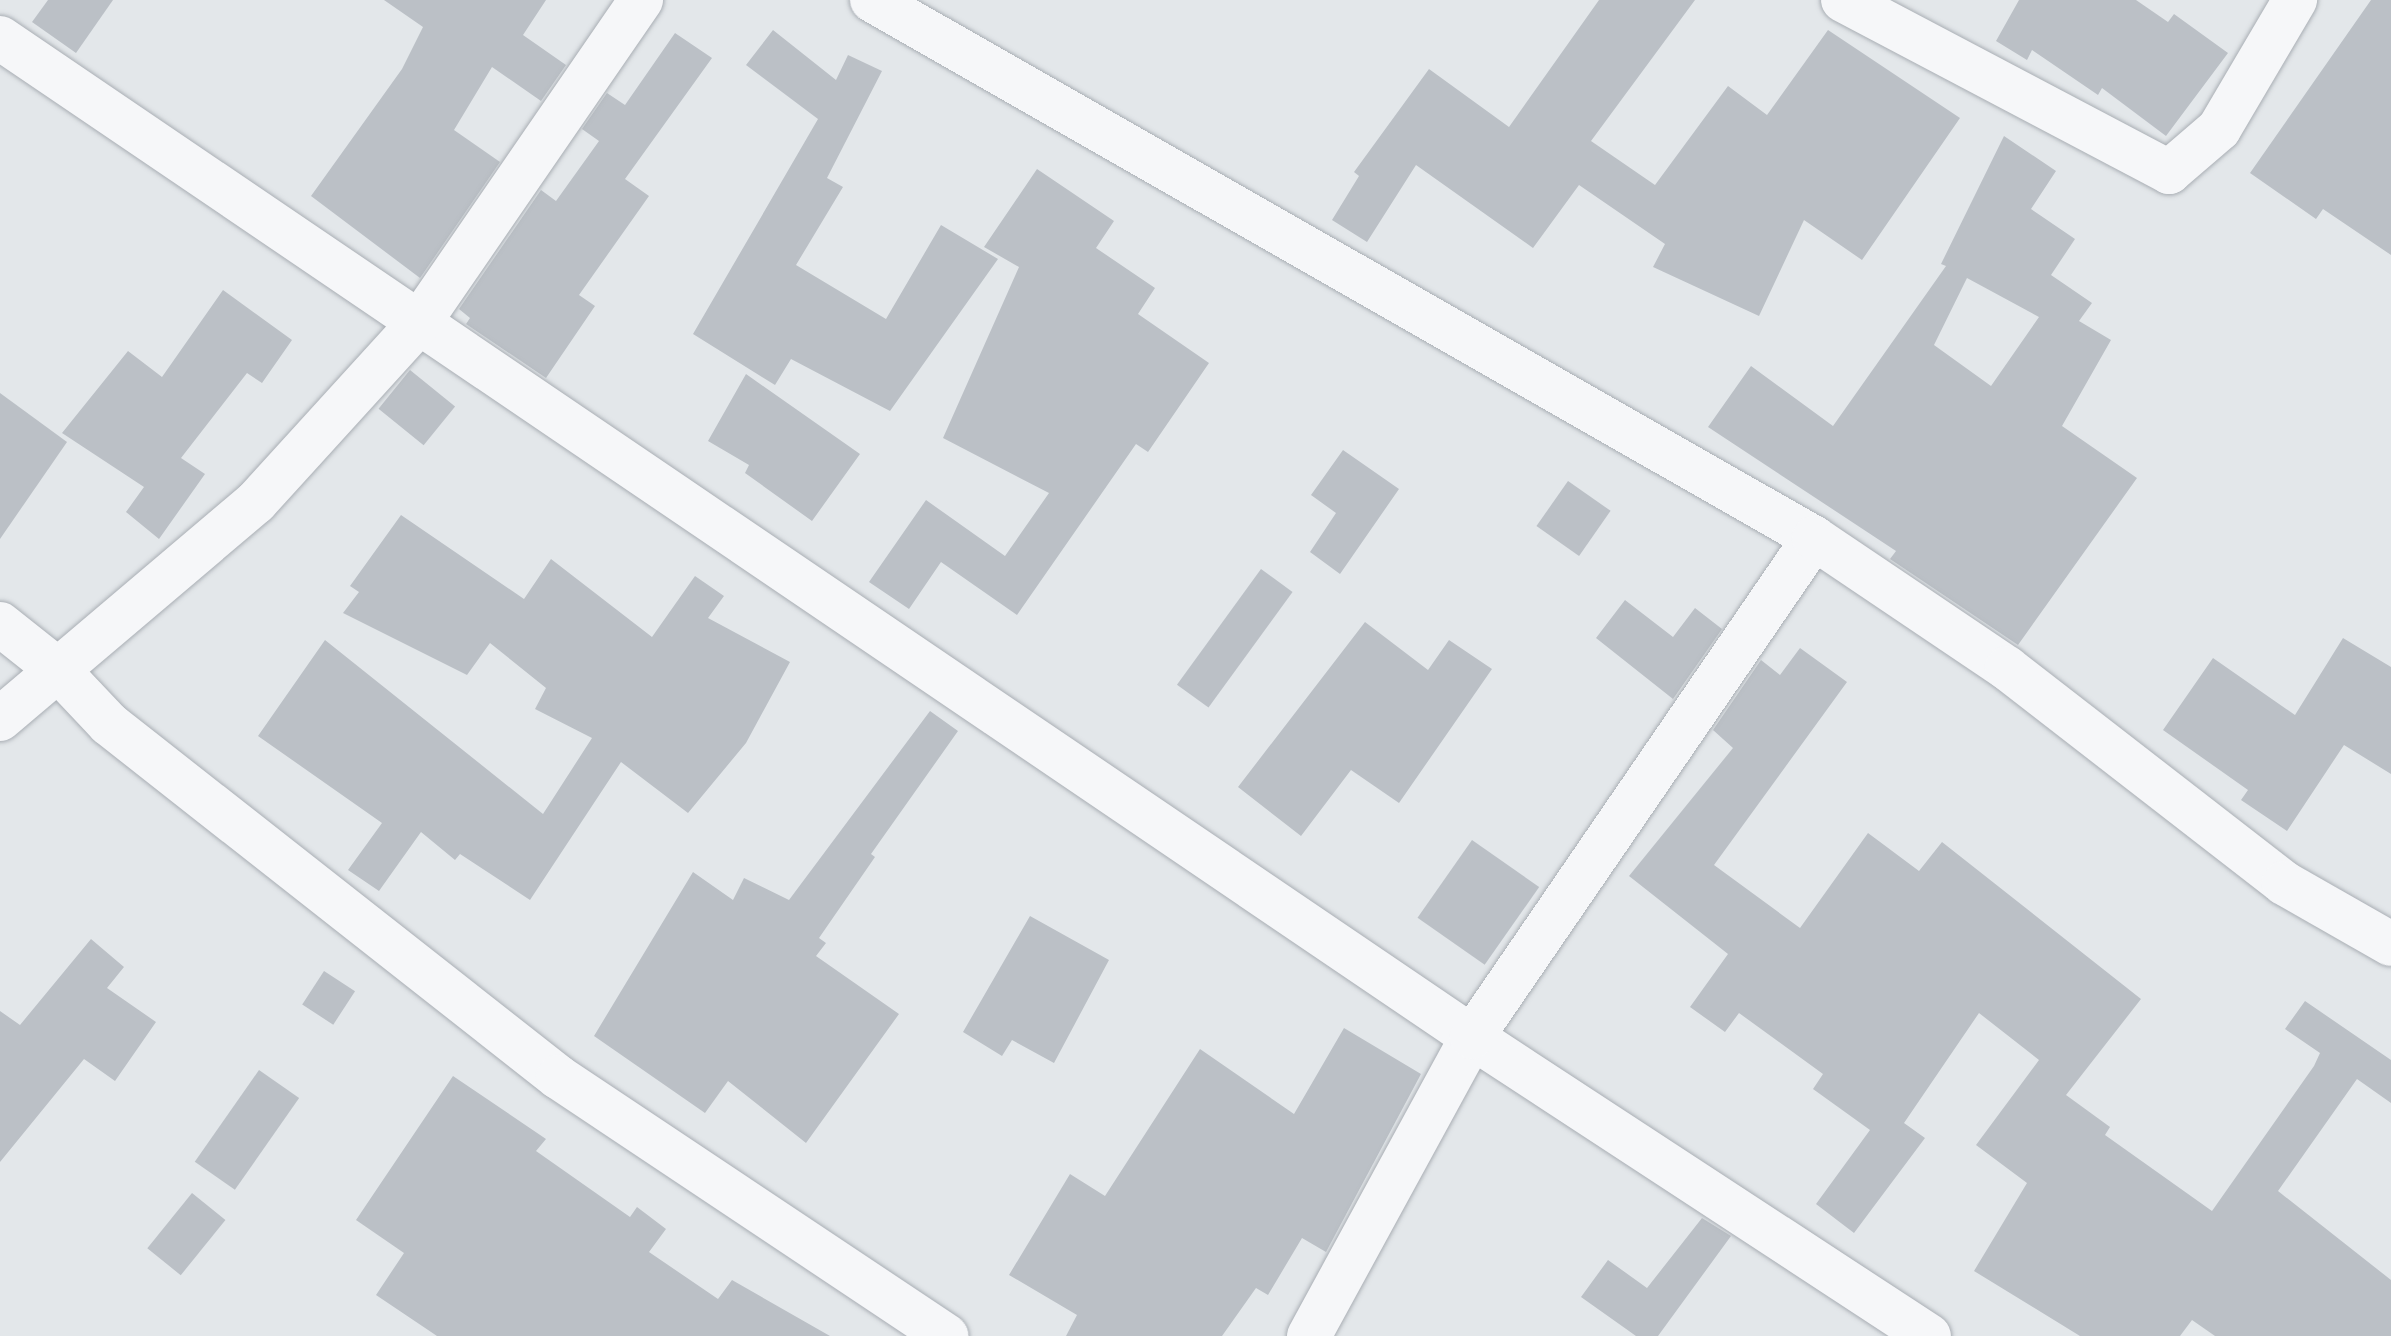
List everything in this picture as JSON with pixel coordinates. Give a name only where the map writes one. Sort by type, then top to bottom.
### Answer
[{"type":"street","points":[[0,719],[256,502],[419,323],[641,0]]},
{"type":"street","points":[[872,0],[1814,538],[2007,668],[2284,883],[2391,944]]},
{"type":"street","points":[[1843,0],[2169,172],[2219,129],[2295,0]]},
{"type":"street","points":[[0,38],[1472,1037],[1929,1336]]},
{"type":"street","points":[[1309,1336],[1472,1037],[1814,538]]},
{"type":"street","points":[[0,624],[58,670],[109,724],[558,1077],[947,1336]]},
{"type":"building","points":[[48,0],[113,0],[76,53],[32,22]]},
{"type":"building","points":[[384,0],[546,0],[523,35],[566,65],[541,101],[492,67],[454,130],[500,162],[420,278],[311,196],[402,69],[423,27]]},
{"type":"building","points":[[1599,0],[1695,0],[1591,141],[1655,185],[1728,86],[1767,115],[1828,30],[1960,118],[1862,260],[1804,220],[1759,316],[1653,267],[1665,244],[1579,185],[1533,248],[1416,165],[1367,242],[1332,220],[1359,176],[1354,172],[1429,69],[1509,127]]},
{"type":"building","points":[[2019,0],[2136,0],[2168,22],[2174,14],[2228,53],[2166,136],[2102,88],[2098,95],[2032,50],[2027,60],[1996,41]]},
{"type":"building","points":[[2371,0],[2391,0],[2391,255],[2323,209],[2316,219],[2250,173]]},
{"type":"building","points":[[773,30],[836,80],[848,55],[882,71],[827,178],[843,187],[796,265],[886,319],[941,225],[998,259],[890,411],[791,359],[775,385],[693,334],[818,119],[746,65]]},
{"type":"building","points":[[675,33],[712,58],[625,179],[649,196],[579,295],[595,306],[546,378],[466,324],[470,318],[459,309],[541,190],[556,201],[599,141],[582,129],[607,93],[625,105]]},
{"type":"building","points":[[2004,136],[2056,171],[2031,209],[2075,239],[2051,275],[2092,303],[2079,321],[2111,340],[2062,426],[2137,478],[2018,645],[1890,559],[1896,551],[1708,427],[1751,366],[1833,426],[1946,266],[1941,264]],"holes":[[[1967,278],[2039,317],[1991,386],[1934,345]]]},
{"type":"building","points":[[1037,169],[1114,221],[1096,248],[1155,288],[1138,314],[1209,363],[1148,452],[1136,444],[1017,615],[941,562],[909,609],[869,582],[926,500],[1005,556],[1049,493],[943,438],[1019,267],[984,247]]},
{"type":"building","points":[[223,290],[292,340],[262,383],[247,373],[181,458],[205,474],[159,539],[126,512],[144,487],[62,433],[128,351],[162,377]]},
{"type":"building","points":[[410,370],[455,407],[424,445],[379,409]]},
{"type":"building","points":[[746,374],[860,454],[812,521],[745,473],[749,465],[708,441]]},
{"type":"building","points":[[0,393],[67,442],[0,539]]},
{"type":"building","points":[[1343,450],[1399,489],[1340,574],[1310,552],[1336,513],[1311,495]]},
{"type":"building","points":[[1568,481],[1611,511],[1579,556],[1536,526]]},
{"type":"building","points":[[401,515],[524,599],[551,559],[652,637],[695,576],[724,596],[708,618],[790,662],[746,743],[688,813],[621,762],[530,900],[460,854],[455,860],[421,832],[379,891],[348,870],[382,823],[258,736],[325,640],[543,814],[592,738],[535,709],[546,688],[490,643],[467,675],[343,613],[359,592],[350,586]]},
{"type":"building","points":[[1261,569],[1293,592],[1208,708],[1177,685]]},
{"type":"building","points":[[1625,600],[1673,637],[1695,608],[1722,629],[1673,699],[1596,638]]},
{"type":"building","points":[[1365,622],[1428,670],[1449,640],[1492,669],[1399,803],[1351,770],[1301,836],[1238,787]]},
{"type":"building","points":[[2343,638],[2391,667],[2391,774],[2344,745],[2287,831],[2241,800],[2248,790],[2163,730],[2213,658],[2295,715]]},
{"type":"building","points":[[1800,648],[1847,682],[1714,865],[1800,928],[1868,833],[1919,871],[1942,842],[2141,999],[2066,1095],[2110,1127],[2105,1135],[2212,1211],[2320,1053],[2285,1029],[2305,1001],[2391,1060],[2391,1103],[2357,1079],[2278,1191],[2391,1280],[2391,1336],[2215,1336],[2192,1320],[2180,1336],[2080,1336],[1974,1271],[2027,1183],[1976,1145],[2039,1060],[1979,1013],[1904,1123],[1925,1138],[1854,1233],[1816,1204],[1870,1130],[1813,1089],[1823,1074],[1739,1013],[1725,1032],[1690,1007],[1728,954],[1629,876],[1733,748],[1713,730],[1761,660],[1780,675]]},
{"type":"building","points":[[930,711],[958,731],[871,854],[875,857],[819,938],[826,943],[816,956],[899,1014],[806,1143],[728,1081],[705,1113],[594,1036],[693,872],[733,900],[744,878],[789,900]]},
{"type":"building","points":[[1472,840],[1539,887],[1485,965],[1418,918]]},
{"type":"building","points":[[1030,916],[1109,960],[1054,1063],[1012,1040],[1002,1056],[963,1032]]},
{"type":"building","points":[[91,939],[124,967],[107,988],[156,1022],[115,1081],[84,1059],[0,1162],[0,1011],[20,1025]]},
{"type":"building","points":[[324,971],[355,991],[333,1025],[302,1005]]},
{"type":"building","points":[[1344,1028],[1421,1074],[1326,1252],[1302,1238],[1268,1295],[1256,1288],[1222,1336],[1066,1336],[1077,1315],[1009,1275],[1070,1174],[1105,1196],[1200,1049],[1294,1114]]},
{"type":"building","points":[[259,1070],[299,1098],[235,1190],[195,1162]]},
{"type":"building","points":[[453,1076],[546,1139],[536,1151],[630,1217],[637,1207],[666,1229],[649,1252],[718,1299],[732,1280],[830,1336],[437,1336],[376,1295],[404,1253],[356,1220]]},
{"type":"building","points":[[192,1193],[225,1220],[181,1275],[147,1248]]},
{"type":"building","points":[[1702,1218],[1731,1236],[1658,1336],[1636,1336],[1581,1297],[1608,1260],[1647,1288]]}]
